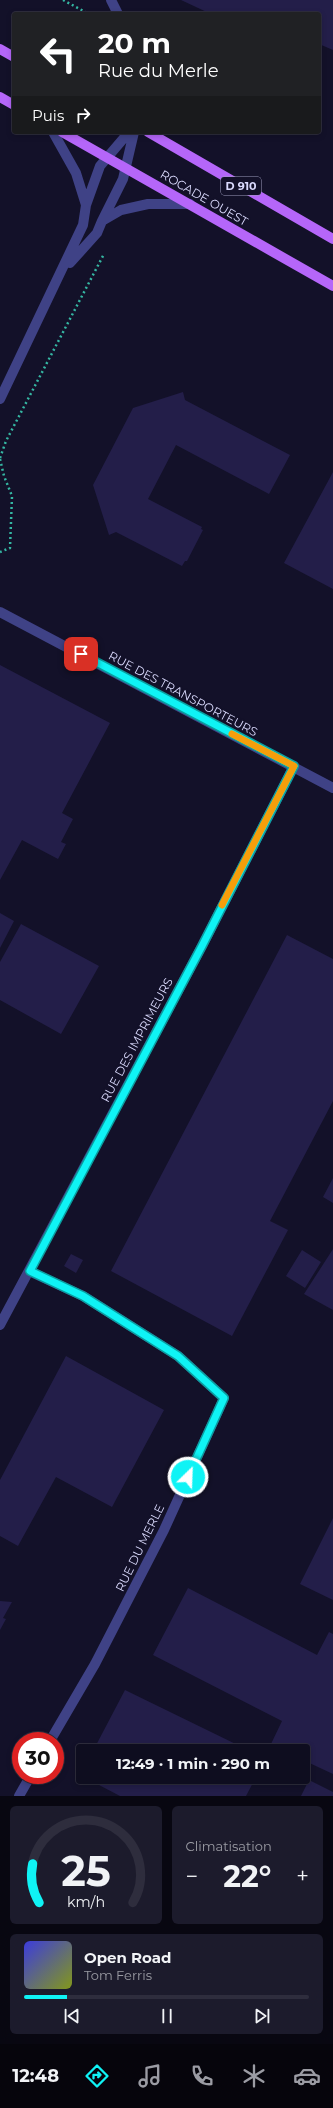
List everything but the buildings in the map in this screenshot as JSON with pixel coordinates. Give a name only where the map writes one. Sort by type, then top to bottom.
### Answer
[{"type":"main road","points":[[0,49],[12,56]]},
{"type":"main road","points":[[0,97],[12,103]]},
{"type":"main road","name":"ROCADE OUEST","points":[[66,134],[333,286]]},
{"type":"main road","name":"D 910","points":[[151,134],[333,239]]},
{"type":"street","points":[[112,0],[117,12]]},
{"type":"street","points":[[54,134],[76,173],[86,205]]},
{"type":"street","points":[[0,399],[63,270],[83,225],[86,205],[100,166],[127,134]]},
{"type":"street","points":[[63,270],[97,233],[123,179],[124,168],[133,134]]},
{"type":"street","points":[[102,221],[121,210],[148,204],[190,204]]},
{"type":"street","name":"RUE DES TRANSPORTEURS","points":[[0,612],[294,766],[333,788]]},
{"type":"street","name":"RUE DES IMPRIMEURS","points":[[0,1325],[202,946],[294,766]]},
{"type":"street","name":"RUE DU MERLE","points":[[30,1271],[83,1296],[178,1356],[224,1398],[157,1544],[95,1664],[55,1732]]},
{"type":"street","points":[[19,1796],[26,1784]]},
{"type":"path","points":[[63,0],[85,12]]},
{"type":"path","points":[[0,459],[4,476],[12,496],[10,548],[0,552]]},
{"type":"slow traffic","points":[[222,905],[294,766],[232,734]]},
{"type":"route","points":[[81,654],[294,766],[202,946],[30,1271],[83,1296],[178,1356],[224,1398],[188,1477]]}]
